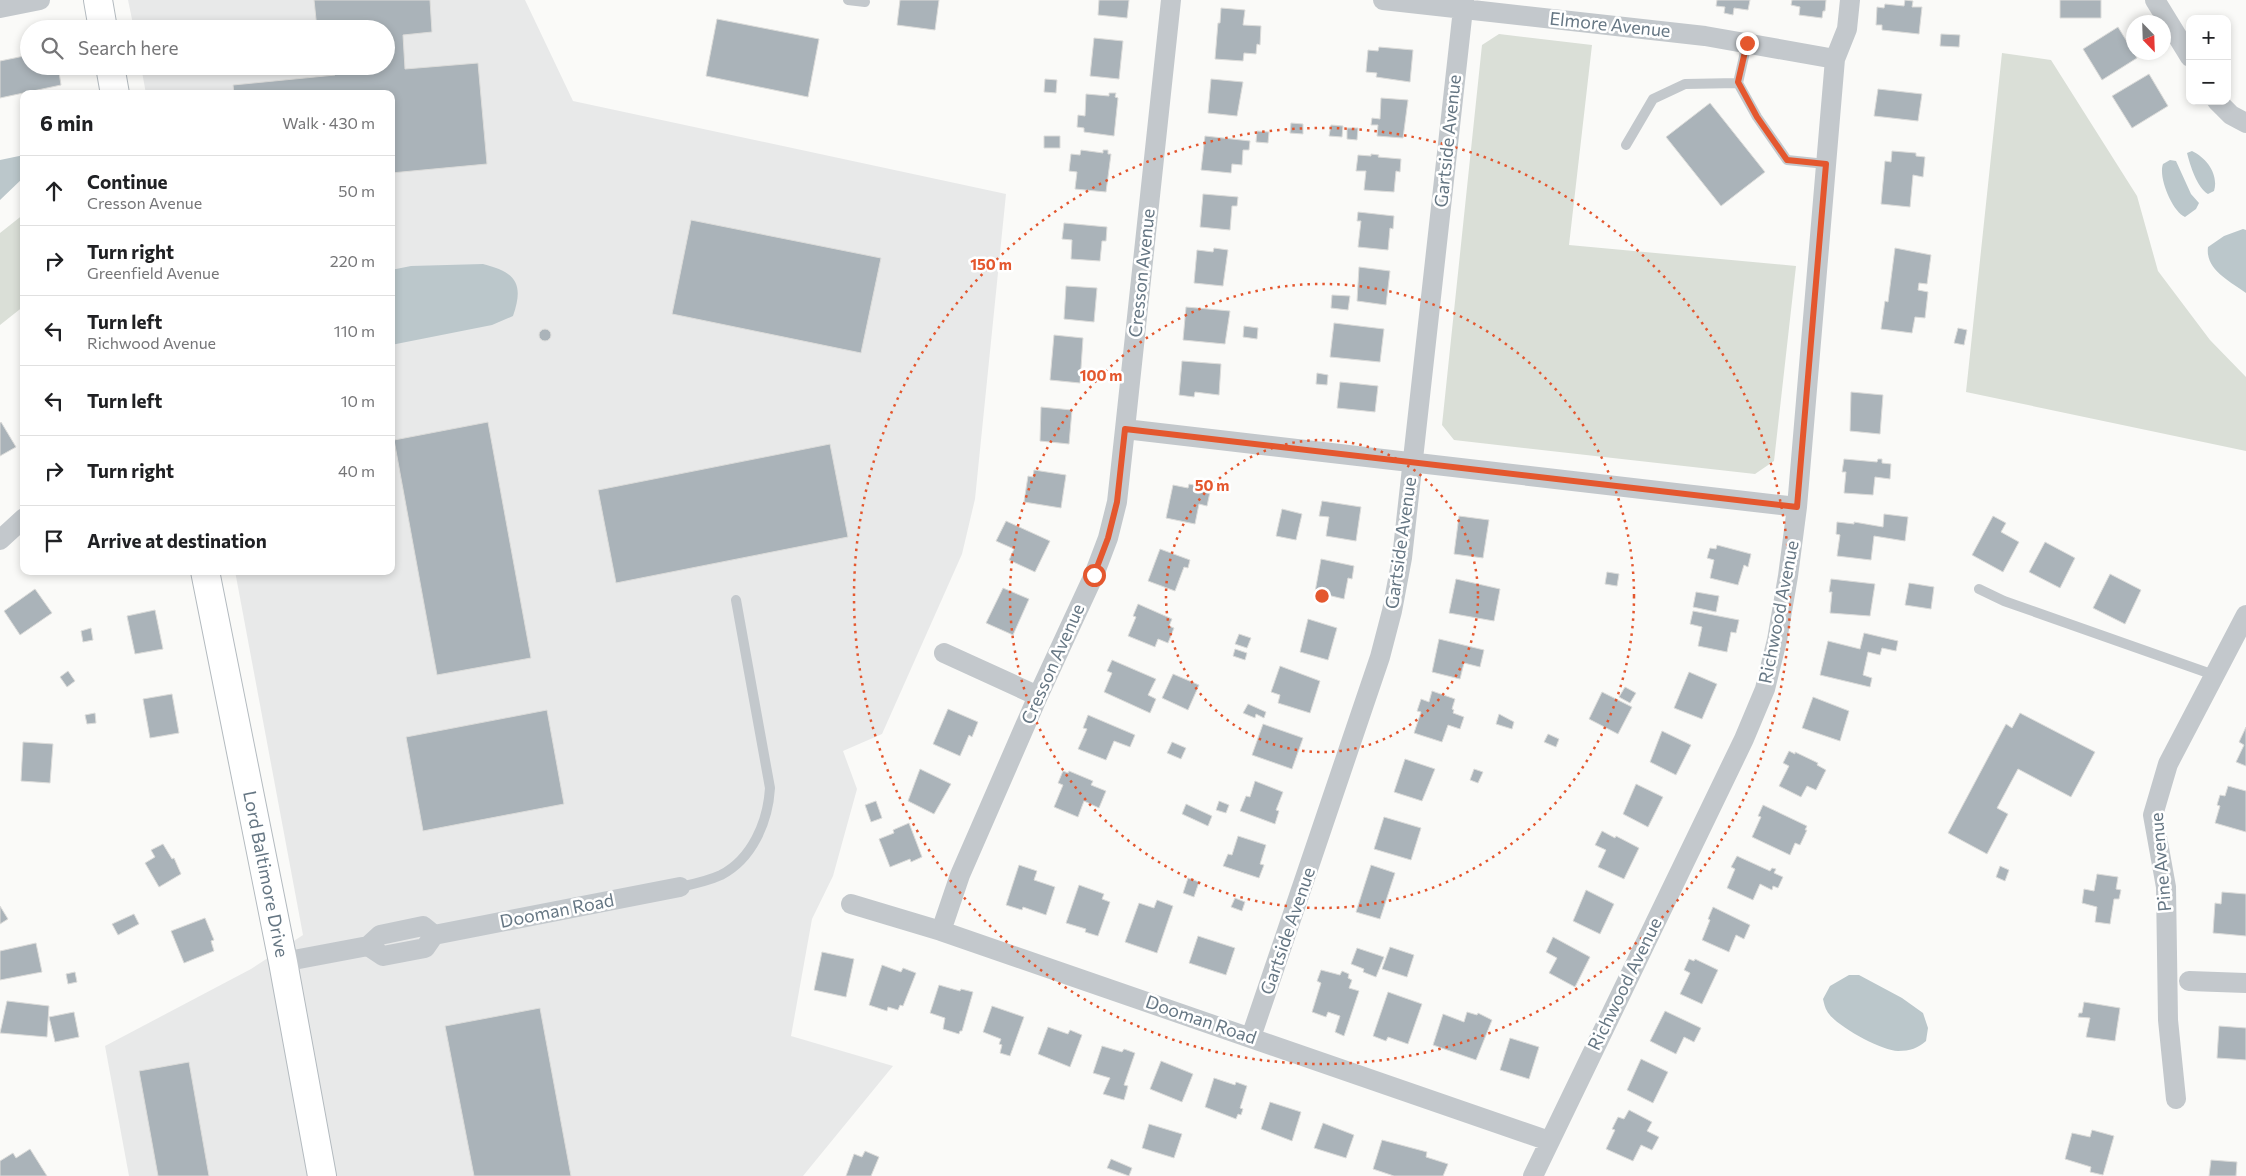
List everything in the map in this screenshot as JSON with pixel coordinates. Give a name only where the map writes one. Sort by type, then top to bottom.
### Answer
[{"type":"main road","points":[[98,0],[101,20]]},
{"type":"main road","points":[[112,75],[114,90]]},
{"type":"main road","name":"Lord Baltimore Drive","points":[[206,575],[283,962],[322,1176]]},
{"type":"street","points":[[0,8],[40,0]]},
{"type":"street","name":"Cresson Avenue","points":[[941,931],[960,875],[1038,696],[1094,575],[1108,538],[1117,502],[1172,0]]},
{"type":"street","name":"Elmore Avenue","points":[[1383,0],[1463,5],[1705,36],[1835,59]]},
{"type":"street","name":"Richwood Avenue","points":[[1533,1176],[1739,748],[1765,689],[1777,640],[1797,507],[1835,59],[1847,29],[1850,0]]},
{"type":"street","points":[[2155,0],[2186,50]]},
{"type":"street","name":"Gartside Avenue","points":[[1252,1037],[1380,657],[1392,611],[1402,558],[1463,5]]},
{"type":"street","points":[[2221,105],[2231,115],[2246,123]]},
{"type":"street","points":[[1125,429],[1797,507]]},
{"type":"street","points":[[0,540],[20,522]]},
{"type":"street","name":"Pine Avenue","points":[[2176,1099],[2168,1020],[2166,887],[2152,815],[2168,764],[2246,615]]},
{"type":"street","points":[[944,653],[1038,696]]},
{"type":"street","name":"Dooman Road","points":[[283,962],[368,946],[380,935],[422,926],[434,935],[680,888]]},
{"type":"street","name":"Dooman Road","points":[[851,904],[941,931],[1252,1037],[1548,1142]]},
{"type":"street","points":[[2189,981],[2246,983]]},
{"type":"lane","points":[[848,0],[865,2]]},
{"type":"lane","points":[[1747,43],[1738,82],[1757,117],[1787,160],[1826,164]]},
{"type":"lane","points":[[1626,144],[1653,99],[1685,84],[1738,82]]},
{"type":"lane","points":[[1979,589],[2004,601],[2214,676]]},
{"type":"lane","points":[[680,888],[722,874],[745,855],[756,839],[769,807],[770,788],[736,600]]},
{"type":"shaded area","points":[[128,0],[525,0],[573,101],[1006,194],[975,499],[962,554],[882,734],[843,751],[857,789],[833,876],[812,919],[791,1036],[893,1066],[803,1176],[129,1176],[105,1046],[251,969],[303,935],[236,575],[395,575],[395,90],[145,90],[143,75],[395,75],[395,20],[132,20]]},
{"type":"shaded area","points":[[1499,34],[1592,45],[1569,245],[1796,266],[1774,461],[1755,474],[1454,440],[1442,425],[1482,45]]},
{"type":"shaded area","points":[[2002,53],[2051,60],[2137,196],[2158,271],[2210,340],[2246,377],[2246,451],[1966,392]]},
{"type":"shaded area","points":[[2192,151],[2207,163],[2213,173],[2215,179],[2214,191],[2208,194],[2200,187],[2192,170],[2187,153]]},
{"type":"shaded area","points":[[20,156],[20,181],[0,200],[0,160]]},
{"type":"shaded area","points":[[2170,160],[2176,161],[2191,194],[2199,203],[2196,209],[2185,217],[2175,208],[2164,185],[2162,177],[2163,164]]},
{"type":"shaded area","points":[[20,217],[20,309],[0,325],[0,233]]},
{"type":"shaded area","points":[[2243,229],[2246,230],[2246,293],[2214,268],[2208,255],[2208,247],[2224,236]]},
{"type":"shaded area","points":[[483,264],[494,267],[509,275],[517,287],[518,295],[513,316],[492,325],[395,344],[395,269],[411,266]]},
{"type":"shaded area","points":[[1849,975],[1859,975],[1902,998],[1923,1013],[1928,1028],[1926,1041],[1910,1050],[1891,1050],[1870,1042],[1848,1030],[1831,1017],[1823,999],[1830,986]]},
{"type":"building","points":[[314,0],[430,0],[432,32],[403,35],[405,69],[478,63],[487,164],[395,173],[395,90],[234,90],[233,85],[335,75],[395,75],[395,20],[316,20]]},
{"type":"building","points":[[900,0],[939,0],[935,30],[897,25]]},
{"type":"building","points":[[1099,0],[1129,0],[1127,18],[1098,15]]},
{"type":"building","points":[[1717,0],[1750,0],[1748,10],[1734,8],[1733,15],[1724,13],[1725,7],[1716,6]]},
{"type":"building","points":[[1792,0],[1826,0],[1822,18],[1799,15],[1800,7],[1791,5]]},
{"type":"building","points":[[1905,0],[1913,1],[1912,7],[1922,7],[1919,34],[1882,30],[1882,25],[1876,25],[1877,7],[1884,8],[1885,4],[1904,6]]},
{"type":"building","points":[[2060,0],[2101,0],[2101,18],[2060,18]]},
{"type":"building","points":[[1221,8],[1245,10],[1243,25],[1261,26],[1260,45],[1257,44],[1256,54],[1244,53],[1243,61],[1215,59]]},
{"type":"building","points":[[717,19],[819,39],[808,97],[706,76]]},
{"type":"building","points":[[2118,27],[2126,40],[2126,60],[2134,60],[2102,80],[2083,49]]},
{"type":"building","points":[[1941,34],[1960,35],[1959,47],[1940,46]]},
{"type":"building","points":[[1094,38],[1123,41],[1119,79],[1090,76]]},
{"type":"building","points":[[1379,47],[1413,50],[1410,82],[1376,77],[1377,73],[1366,72],[1368,50],[1378,51]]},
{"type":"building","points":[[20,57],[20,75],[59,75],[61,85],[38,90],[20,90],[20,94],[0,98],[0,61]]},
{"type":"building","points":[[2149,74],[2168,106],[2132,128],[2112,96]]},
{"type":"building","points":[[1045,79],[1057,80],[1056,93],[1044,92]]},
{"type":"building","points":[[1211,79],[1243,82],[1237,116],[1208,113]]},
{"type":"building","points":[[1878,89],[1922,94],[1918,121],[1874,116]]},
{"type":"building","points":[[1109,93],[1116,93],[1115,97],[1118,98],[1114,136],[1084,132],[1084,128],[1077,127],[1078,115],[1085,116],[1086,94],[1109,96]]},
{"type":"building","points":[[1381,98],[1408,100],[1403,138],[1377,136],[1378,125],[1371,125],[1372,118],[1380,119]]},
{"type":"building","points":[[1710,103],[1765,172],[1721,206],[1666,137]]},
{"type":"building","points":[[1291,123],[1303,124],[1303,134],[1290,133]]},
{"type":"building","points":[[1331,125],[1343,126],[1342,137],[1329,136]]},
{"type":"building","points":[[1347,128],[1358,128],[1357,140],[1347,139]]},
{"type":"building","points":[[1257,131],[1269,132],[1268,143],[1256,142]]},
{"type":"building","points":[[1044,136],[1060,136],[1060,148],[1044,148]]},
{"type":"building","points":[[1205,136],[1250,141],[1249,150],[1243,150],[1242,165],[1232,164],[1231,173],[1201,170]]},
{"type":"building","points":[[1081,150],[1103,153],[1103,150],[1108,150],[1108,154],[1111,154],[1106,192],[1075,189],[1077,172],[1069,171],[1071,154],[1080,155]]},
{"type":"building","points":[[1892,151],[1916,153],[1916,156],[1925,157],[1923,177],[1913,175],[1910,207],[1881,204],[1885,161],[1891,162]]},
{"type":"building","points":[[1371,154],[1379,155],[1378,157],[1401,159],[1400,172],[1396,171],[1394,192],[1364,190],[1366,171],[1356,171],[1358,155],[1371,156]]},
{"type":"building","points":[[1203,194],[1238,197],[1237,206],[1232,206],[1230,230],[1200,227]]},
{"type":"building","points":[[1358,212],[1394,216],[1393,229],[1390,228],[1388,250],[1358,247],[1361,221],[1357,221]]},
{"type":"building","points":[[691,220],[881,258],[861,353],[672,314]]},
{"type":"building","points":[[1064,223],[1107,227],[1106,241],[1102,241],[1100,261],[1071,259],[1072,240],[1062,239]]},
{"type":"building","points":[[1214,248],[1228,250],[1223,286],[1194,283],[1197,250],[1213,252]]},
{"type":"building","points":[[1895,248],[1931,255],[1927,284],[1919,283],[1918,290],[1928,292],[1925,318],[1915,317],[1912,333],[1881,329],[1885,301],[1888,302]]},
{"type":"building","points":[[1359,267],[1390,271],[1386,305],[1357,301]]},
{"type":"building","points":[[1066,286],[1097,288],[1094,322],[1064,319]]},
{"type":"building","points":[[1332,295],[1350,296],[1348,310],[1331,308]]},
{"type":"building","points":[[1186,307],[1230,311],[1225,344],[1183,340]]},
{"type":"building","points":[[1334,323],[1384,329],[1380,362],[1330,357]]},
{"type":"building","points":[[1244,326],[1258,328],[1257,339],[1243,337]]},
{"type":"building","points":[[1958,328],[1967,330],[1964,345],[1954,343]]},
{"type":"building","points":[[547,329],[550,330],[550,340],[543,341],[540,340],[539,333],[540,330]]},
{"type":"building","points":[[1054,335],[1083,338],[1080,383],[1050,380]]},
{"type":"building","points":[[1182,361],[1221,364],[1219,395],[1195,392],[1194,397],[1179,395]]},
{"type":"building","points":[[1317,373],[1328,375],[1327,385],[1316,384]]},
{"type":"building","points":[[1340,382],[1378,386],[1375,412],[1337,408]]},
{"type":"building","points":[[1851,392],[1883,395],[1880,434],[1850,431]]},
{"type":"building","points":[[1041,407],[1072,410],[1069,444],[1040,441]]},
{"type":"building","points":[[488,422],[531,658],[437,675],[395,440]]},
{"type":"building","points":[[0,423],[16,447],[0,456]]},
{"type":"building","points":[[830,444],[848,537],[616,583],[598,490]]},
{"type":"building","points":[[1844,459],[1877,462],[1878,459],[1882,459],[1882,463],[1891,464],[1890,479],[1875,477],[1873,495],[1844,493],[1846,472],[1842,472]]},
{"type":"building","points":[[1034,470],[1066,475],[1061,508],[1024,502],[1028,476],[1033,477]]},
{"type":"building","points":[[1189,484],[1203,487],[1202,490],[1210,492],[1207,506],[1199,504],[1195,524],[1166,518],[1173,485],[1188,488]]},
{"type":"building","points":[[1322,501],[1361,507],[1356,541],[1326,536],[1329,517],[1319,516]]},
{"type":"building","points":[[1282,509],[1302,514],[1296,540],[1276,536]]},
{"type":"building","points":[[1884,514],[1908,517],[1905,541],[1874,536],[1871,560],[1837,556],[1840,535],[1836,534],[1837,522],[1854,524],[1854,522],[1883,527]]},
{"type":"building","points":[[1459,516],[1489,520],[1483,558],[1454,554]]},
{"type":"building","points":[[1993,516],[2006,523],[2001,532],[2019,542],[2003,572],[1972,555]]},
{"type":"building","points":[[1006,521],[1050,541],[1035,572],[1009,560],[1014,549],[996,541]]},
{"type":"building","points":[[2045,542],[2075,558],[2060,588],[2029,572]]},
{"type":"building","points":[[1717,545],[1751,554],[1748,567],[1744,565],[1738,585],[1710,578],[1714,560],[1707,558],[1710,548],[1716,549]]},
{"type":"building","points":[[1160,549],[1190,560],[1188,568],[1184,567],[1175,591],[1148,581]]},
{"type":"building","points":[[1321,559],[1354,566],[1352,579],[1348,578],[1344,599],[1315,592]]},
{"type":"building","points":[[1607,572],[1619,574],[1617,586],[1605,584]]},
{"type":"building","points":[[2110,574],[2141,590],[2125,624],[2093,608]]},
{"type":"building","points":[[1456,579],[1500,589],[1494,621],[1449,613]]},
{"type":"building","points":[[1831,579],[1875,584],[1870,616],[1830,613],[1832,592],[1829,592]]},
{"type":"building","points":[[1909,583],[1934,587],[1931,609],[1905,605]]},
{"type":"building","points":[[1003,588],[1029,599],[1013,635],[986,623]]},
{"type":"building","points":[[35,589],[52,613],[20,635],[4,611]]},
{"type":"building","points":[[1696,592],[1719,596],[1716,612],[1693,607]]},
{"type":"building","points":[[1138,604],[1172,619],[1169,626],[1174,628],[1168,643],[1158,639],[1155,647],[1128,636],[1136,617],[1133,616]]},
{"type":"building","points":[[155,610],[163,649],[135,654],[127,616]]},
{"type":"building","points":[[1693,611],[1739,620],[1736,633],[1731,632],[1727,652],[1698,646],[1702,627],[1690,624]]},
{"type":"building","points":[[1308,619],[1337,628],[1328,660],[1300,652]]},
{"type":"building","points":[[91,628],[93,640],[83,642],[81,631]]},
{"type":"building","points":[[1864,633],[1898,641],[1896,651],[1882,648],[1880,655],[1868,652],[1863,675],[1872,678],[1870,687],[1820,675],[1828,641],[1860,649]]},
{"type":"building","points":[[1239,634],[1251,638],[1247,648],[1235,644]]},
{"type":"building","points":[[1439,639],[1484,650],[1480,667],[1464,663],[1460,679],[1432,672]]},
{"type":"building","points":[[1235,649],[1247,653],[1245,660],[1233,656]]},
{"type":"building","points":[[1112,660],[1156,679],[1148,695],[1156,699],[1150,713],[1104,692],[1112,673],[1107,671]]},
{"type":"building","points":[[1280,666],[1320,681],[1310,713],[1278,703],[1280,695],[1271,692]]},
{"type":"building","points":[[68,671],[75,681],[67,687],[60,677]]},
{"type":"building","points":[[1689,672],[1717,684],[1702,719],[1674,708]]},
{"type":"building","points":[[1173,674],[1199,685],[1188,710],[1162,698]]},
{"type":"building","points":[[1625,687],[1636,693],[1630,703],[1619,697]]},
{"type":"building","points":[[1432,691],[1455,699],[1452,709],[1454,710],[1453,713],[1464,717],[1460,729],[1448,725],[1442,742],[1414,733],[1421,712],[1417,711],[1421,699],[1429,702]]},
{"type":"building","points":[[1602,692],[1632,707],[1618,734],[1589,719]]},
{"type":"building","points":[[172,694],[179,733],[150,738],[143,699]]},
{"type":"building","points":[[1813,697],[1849,711],[1840,741],[1802,728]]},
{"type":"building","points":[[1248,704],[1266,712],[1264,718],[1256,714],[1255,718],[1243,713]]},
{"type":"building","points":[[948,709],[978,722],[972,737],[969,735],[960,756],[933,744]]},
{"type":"building","points":[[547,710],[564,804],[423,831],[406,737]]},
{"type":"building","points":[[95,713],[96,723],[87,724],[85,715]]},
{"type":"building","points":[[2020,713],[2095,752],[2071,797],[2018,769],[1997,808],[2008,814],[1987,854],[1948,833],[2006,724],[2012,728]]},
{"type":"building","points":[[1499,714],[1514,722],[1512,729],[1496,724]]},
{"type":"building","points":[[1088,715],[1135,735],[1130,747],[1114,741],[1106,760],[1078,749],[1087,729],[1083,728]]},
{"type":"building","points":[[1263,724],[1303,738],[1292,769],[1252,755]]},
{"type":"building","points":[[2246,727],[2246,766],[2236,762],[2244,745],[2239,742]]},
{"type":"building","points":[[1662,731],[1691,745],[1676,775],[1650,762]]},
{"type":"building","points":[[1548,734],[1559,739],[1556,747],[1544,742]]},
{"type":"building","points":[[23,742],[53,744],[50,783],[21,781]]},
{"type":"building","points":[[1172,742],[1186,748],[1181,759],[1167,753]]},
{"type":"building","points":[[1789,751],[1818,763],[1817,765],[1826,770],[1816,790],[1807,786],[1801,797],[1779,786],[1789,766],[1783,763]]},
{"type":"building","points":[[1405,759],[1435,769],[1422,801],[1394,792]]},
{"type":"building","points":[[920,769],[951,784],[934,814],[908,801]]},
{"type":"building","points":[[1474,769],[1483,772],[1478,783],[1470,780]]},
{"type":"building","points":[[1063,771],[1068,773],[1069,771],[1093,781],[1091,785],[1106,791],[1099,808],[1084,801],[1078,817],[1054,807],[1063,785],[1058,783]]},
{"type":"building","points":[[1255,781],[1283,792],[1276,810],[1279,811],[1275,824],[1240,811],[1246,796],[1250,797]]},
{"type":"building","points":[[1636,784],[1663,797],[1648,827],[1623,814]]},
{"type":"building","points":[[2228,786],[2246,791],[2246,832],[2215,823],[2220,806],[2217,805],[2220,795],[2225,796]]},
{"type":"building","points":[[876,801],[882,818],[871,822],[865,805]]},
{"type":"building","points":[[1219,801],[1229,805],[1226,813],[1216,810]]},
{"type":"building","points":[[1186,804],[1212,816],[1208,826],[1182,814]]},
{"type":"building","points":[[1763,805],[1807,826],[1800,845],[1795,843],[1790,855],[1752,837],[1761,817],[1758,816]]},
{"type":"building","points":[[1384,817],[1421,828],[1411,860],[1374,849]]},
{"type":"building","points":[[909,823],[922,857],[911,862],[910,859],[890,867],[879,839],[894,833],[893,830]]},
{"type":"building","points":[[1602,831],[1639,848],[1624,879],[1598,867],[1606,850],[1595,845]]},
{"type":"building","points":[[1238,836],[1266,845],[1260,864],[1264,865],[1259,878],[1223,866],[1228,854],[1232,855]]},
{"type":"building","points":[[163,844],[172,859],[174,858],[181,874],[159,887],[145,863],[155,857],[151,850]]},
{"type":"building","points":[[1737,856],[1770,871],[1772,868],[1776,869],[1774,873],[1783,877],[1778,888],[1773,886],[1772,890],[1760,884],[1753,900],[1727,888],[1735,869],[1731,867]]},
{"type":"building","points":[[1019,865],[1037,871],[1034,880],[1055,887],[1046,915],[1023,907],[1022,910],[1006,905]]},
{"type":"building","points":[[1371,865],[1395,873],[1380,919],[1356,912]]},
{"type":"building","points":[[2000,866],[2009,870],[2005,881],[1996,877]]},
{"type":"building","points":[[2097,874],[2118,877],[2116,889],[2121,890],[2119,899],[2114,899],[2110,924],[2095,922],[2097,907],[2082,903],[2084,889],[2094,891]]},
{"type":"building","points":[[1188,878],[1199,882],[1194,897],[1183,893]]},
{"type":"building","points":[[1079,885],[1104,894],[1102,899],[1110,902],[1098,936],[1085,932],[1086,929],[1066,923]]},
{"type":"building","points":[[1586,890],[1614,904],[1600,934],[1573,921]]},
{"type":"building","points":[[2222,892],[2246,894],[2246,936],[2213,933],[2215,903],[2221,904]]},
{"type":"building","points":[[1235,898],[1245,902],[1242,911],[1231,907]]},
{"type":"building","points":[[1157,900],[1173,906],[1157,953],[1125,942],[1139,903],[1154,908]]},
{"type":"building","points":[[0,906],[8,919],[0,924]]},
{"type":"building","points":[[1713,907],[1750,925],[1744,939],[1736,935],[1729,952],[1702,940]]},
{"type":"building","points":[[134,914],[139,924],[118,935],[112,924]]},
{"type":"building","points":[[205,918],[214,940],[211,941],[214,951],[184,963],[171,931]]},
{"type":"building","points":[[1198,936],[1235,948],[1226,975],[1189,963]]},
{"type":"building","points":[[1553,937],[1590,957],[1575,987],[1549,973],[1557,958],[1546,952]]},
{"type":"building","points":[[36,943],[42,972],[0,980],[0,951]]},
{"type":"building","points":[[1390,947],[1414,955],[1407,977],[1382,969]]},
{"type":"building","points":[[1357,948],[1384,957],[1376,977],[1363,972],[1364,969],[1351,964]]},
{"type":"building","points":[[822,952],[854,959],[846,997],[814,990]]},
{"type":"building","points":[[1689,959],[1694,961],[1695,959],[1718,970],[1702,1004],[1680,994],[1690,973],[1684,970]]},
{"type":"building","points":[[882,965],[901,972],[903,968],[916,973],[903,1006],[900,1005],[898,1010],[888,1007],[887,1011],[869,1005]]},
{"type":"building","points":[[1321,970],[1340,975],[1342,971],[1349,974],[1348,978],[1352,980],[1349,988],[1359,991],[1344,1036],[1335,1032],[1340,1016],[1328,1012],[1326,1017],[1312,1012],[1321,983],[1317,981]]},
{"type":"building","points":[[75,972],[77,982],[68,984],[66,974]]},
{"type":"building","points":[[939,985],[960,991],[961,989],[973,992],[962,1031],[959,1034],[943,1029],[945,1018],[930,1013]]},
{"type":"building","points":[[1388,992],[1422,1004],[1408,1044],[1388,1037],[1386,1041],[1373,1036]]},
{"type":"building","points":[[7,1001],[49,1006],[47,1037],[0,1033]]},
{"type":"building","points":[[2084,1002],[2120,1008],[2115,1041],[2086,1037],[2090,1018],[2078,1017],[2079,1013],[2082,1013]]},
{"type":"building","points":[[992,1006],[1024,1017],[1010,1056],[1000,1053],[1002,1045],[999,1044],[1001,1039],[983,1032]]},
{"type":"building","points":[[540,1008],[571,1176],[474,1176],[445,1026]]},
{"type":"building","points":[[1665,1011],[1701,1028],[1694,1042],[1684,1037],[1676,1054],[1650,1041]]},
{"type":"building","points":[[74,1012],[79,1037],[55,1042],[49,1017]]},
{"type":"building","points":[[1467,1012],[1477,1015],[1478,1013],[1492,1020],[1476,1060],[1433,1045],[1443,1014],[1464,1022]]},
{"type":"building","points":[[2219,1026],[2246,1028],[2246,1060],[2217,1058]]},
{"type":"building","points":[[1048,1027],[1068,1034],[1070,1030],[1082,1035],[1070,1067],[1038,1054]]},
{"type":"building","points":[[1510,1038],[1539,1047],[1529,1079],[1500,1070]]},
{"type":"building","points":[[1102,1046],[1122,1052],[1124,1049],[1135,1053],[1124,1085],[1128,1086],[1124,1100],[1103,1094],[1110,1078],[1093,1073]]},
{"type":"building","points":[[1641,1059],[1668,1072],[1653,1103],[1627,1090]]},
{"type":"building","points":[[1161,1061],[1193,1074],[1182,1102],[1150,1089]]},
{"type":"building","points":[[189,1062],[209,1176],[158,1176],[139,1071]]},
{"type":"building","points":[[1214,1078],[1235,1085],[1236,1082],[1247,1086],[1240,1108],[1243,1109],[1241,1115],[1238,1114],[1236,1119],[1205,1107]]},
{"type":"building","points":[[1270,1102],[1301,1112],[1292,1141],[1261,1129]]},
{"type":"building","points":[[1629,1110],[1652,1122],[1647,1131],[1659,1137],[1652,1150],[1641,1145],[1633,1161],[1606,1149],[1615,1130],[1612,1129],[1618,1117],[1624,1119]]},
{"type":"building","points":[[1323,1123],[1354,1135],[1346,1158],[1314,1148]]},
{"type":"building","points":[[1149,1124],[1182,1134],[1174,1158],[1142,1148]]},
{"type":"building","points":[[2092,1130],[2114,1136],[2103,1175],[2090,1172],[2091,1167],[2065,1159],[2072,1133],[2090,1137]]},
{"type":"building","points":[[1382,1140],[1427,1152],[1426,1157],[1448,1164],[1443,1176],[1394,1176],[1373,1169]]},
{"type":"building","points":[[30,1149],[47,1176],[0,1176],[0,1161],[13,1153],[16,1158]]},
{"type":"building","points":[[865,1151],[879,1157],[871,1176],[846,1176],[854,1154],[862,1157]]},
{"type":"building","points":[[1111,1159],[1132,1168],[1129,1176],[1107,1168]]},
{"type":"building","points":[[2211,1160],[2237,1162],[2236,1176],[2209,1176]]},
{"type":"route","points":[[1094,575],[1108,538],[1117,502],[1125,429],[1797,507],[1826,164],[1787,160],[1757,117],[1738,82],[1747,43]]}]
